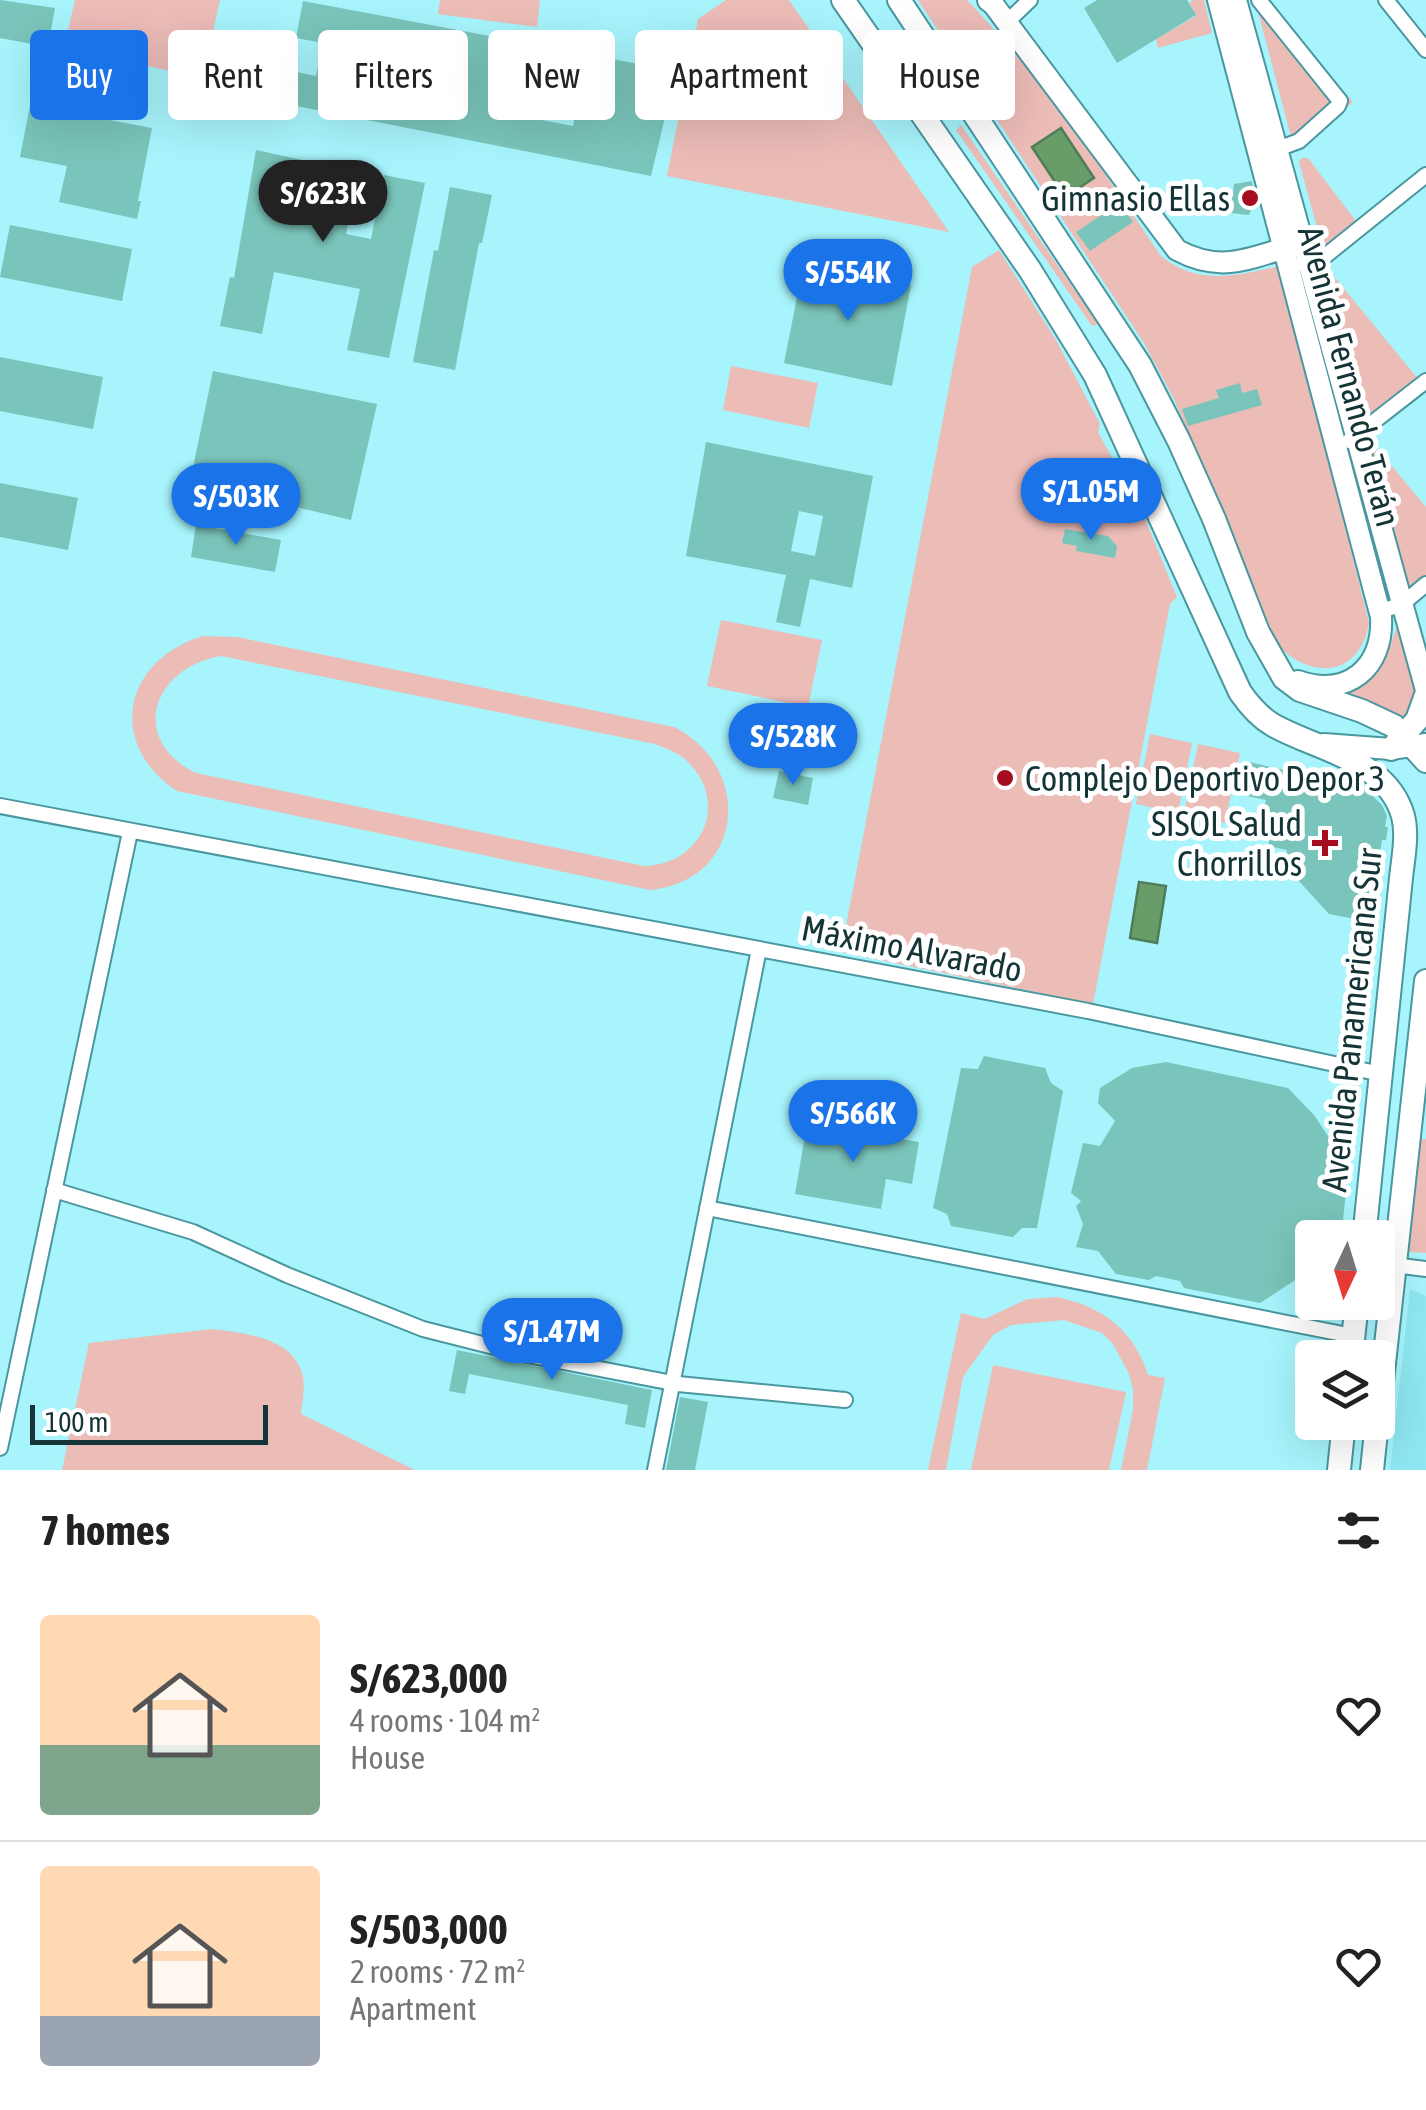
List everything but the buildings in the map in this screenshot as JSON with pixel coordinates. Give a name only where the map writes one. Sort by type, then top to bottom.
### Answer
[{"type":"main road","name":"Avenida Panamericana Sur","points":[[843,0],[1030,270],[1096,375],[1240,692],[1260,716],[1372,772],[1394,796],[1404,820],[1366,1220]]},
{"type":"main road","points":[[899,0],[1140,366],[1214,518],[1258,632],[1284,678],[1300,690],[1381,719],[1412,747]]},
{"type":"main road","name":"Avenida Fernando Terán","points":[[1218,0],[1294,256],[1357,437],[1390,608],[1378,653],[1368,668],[1353,679],[1317,686],[1297,681],[1276,666]]},
{"type":"main road","name":"Avenida Fernando Terán","points":[[1236,0],[1275,150],[1336,448],[1390,608],[1426,692]]},
{"type":"main road","points":[[991,1],[1177,250],[1198,261],[1224,264],[1294,256]]},
{"type":"main road","points":[[1412,747],[1426,692]]},
{"type":"main road","points":[[1307,742],[1412,747]]},
{"type":"main road","name":"Avenida Panamericana Sur","points":[[1392,1220],[1425,996]]},
{"type":"main road","points":[[1338,1470],[1342,1440]]},
{"type":"main road","name":"Avenida Panamericana Sur","points":[[1372,1470],[1375,1440]]},
{"type":"street","points":[[1008,21],[1030,0]]},
{"type":"street","points":[[1259,0],[1340,100],[1299,140],[1275,150]]},
{"type":"street","points":[[1386,0],[1426,50]]},
{"type":"street","points":[[1294,256],[1324,257],[1426,174]]},
{"type":"street","points":[[1336,448],[1357,437],[1426,381]]},
{"type":"street","points":[[1390,608],[1426,584]]},
{"type":"street","name":"Máximo Alvarado","points":[[0,806],[1088,1012],[1381,1074]]},
{"type":"street","points":[[0,1448],[130,832]]},
{"type":"street","points":[[655,1470],[758,950]]},
{"type":"street","points":[[54,1190],[193,1232],[287,1275],[423,1328],[522,1354],[672,1383],[844,1400]]},
{"type":"street","points":[[707,1208],[1320,1340]]},
{"type":"street","points":[[1395,1265],[1426,1269]]},
{"type":"shaded area","points":[[75,0],[220,0],[213,30],[168,30],[168,70],[148,66],[148,30],[68,30]]},
{"type":"shaded area","points":[[440,0],[540,0],[537,27],[438,14]]},
{"type":"shaded area","points":[[726,0],[789,0],[810,30],[696,30],[698,19]]},
{"type":"shaded area","points":[[918,0],[967,0],[994,30],[938,30]]},
{"type":"shaded area","points":[[1204,0],[1212,33],[1158,48],[1156,39],[1196,16],[1189,3]]},
{"type":"shaded area","points":[[1255,0],[1266,0],[1353,102],[1295,152]]},
{"type":"shaded area","points":[[1015,56],[1093,156],[1161,256],[1189,272],[1203,275],[1233,275],[1280,266],[1369,623],[1364,641],[1345,663],[1320,668],[1292,657],[1278,646],[1174,399],[1144,343],[997,120],[1015,120]]},
{"type":"shaded area","points":[[843,78],[863,107],[863,120],[872,120],[949,232],[667,176],[678,120],[843,120]]},
{"type":"shaded area","points":[[961,125],[1098,324],[1092,326],[956,130]]},
{"type":"shaded area","points":[[1061,128],[1094,178],[1065,197],[1032,147]]},
{"type":"shaded area","points":[[1308,158],[1356,221],[1323,249],[1299,162]]},
{"type":"shaded area","name":"Complejo Deportivo Depor 3","points":[[999,250],[1056,340],[1100,424],[1098,432],[1112,458],[1121,460],[1177,597],[1170,604],[1093,1004],[841,952],[972,267]]},
{"type":"shaded area","points":[[1327,268],[1419,380],[1362,425],[1317,274]]},
{"type":"shaded area","points":[[731,366],[818,383],[809,428],[723,410]]},
{"type":"shaded area","points":[[1366,435],[1426,507],[1426,575],[1405,592]]},
{"type":"shaded area","points":[[721,620],[822,640],[808,707],[707,686]]},
{"type":"shaded area","points":[[1398,621],[1419,702],[1406,727],[1331,693],[1346,691],[1369,679],[1390,648]]},
{"type":"shaded area","points":[[203,636],[237,637],[674,727],[700,745],[717,768],[727,794],[728,820],[720,845],[705,866],[682,882],[650,890],[177,791],[154,772],[140,750],[133,728],[133,705],[141,683],[155,664],[176,648]],"holes":[[[221,656],[655,744],[690,764],[702,781],[708,815],[703,831],[680,856],[644,866],[196,773],[175,759],[162,743],[156,725],[157,707],[178,675],[197,663]]]},
{"type":"shaded area","points":[[749,721],[806,732],[800,762],[743,752]]},
{"type":"shaded area","points":[[1150,734],[1192,743],[1178,813],[1136,804]]},
{"type":"shaded area","points":[[1198,744],[1240,753],[1225,823],[1184,814]]},
{"type":"shaded area","points":[[1139,882],[1166,886],[1157,943],[1130,938]]},
{"type":"shaded area","points":[[1420,1139],[1426,1139],[1426,1253],[1409,1252]]},
{"type":"shaded area","points":[[1410,1289],[1426,1296],[1426,1470],[1390,1470]]},
{"type":"shaded area","points":[[1057,1297],[1089,1307],[1114,1323],[1134,1345],[1148,1375],[1165,1378],[1147,1470],[1121,1470],[1133,1410],[1133,1389],[1113,1344],[1102,1333],[1064,1320],[1011,1325],[993,1335],[963,1377],[946,1470],[928,1470],[961,1313],[985,1319],[1027,1299]]},
{"type":"shaded area","points":[[212,1329],[277,1344],[296,1361],[303,1378],[301,1414],[415,1470],[62,1470],[89,1343]]},
{"type":"shaded area","points":[[993,1365],[1126,1392],[1109,1470],[971,1470]]},
{"type":"place","name":"Gimnasio Ellas","points":[[1250,198]]},
{"type":"place","name":"Complejo Deportivo Depor 3","points":[[1005,778]]},
{"type":"place","name":"SISOL Salud Chorrillos","points":[[1325,843]]}]
